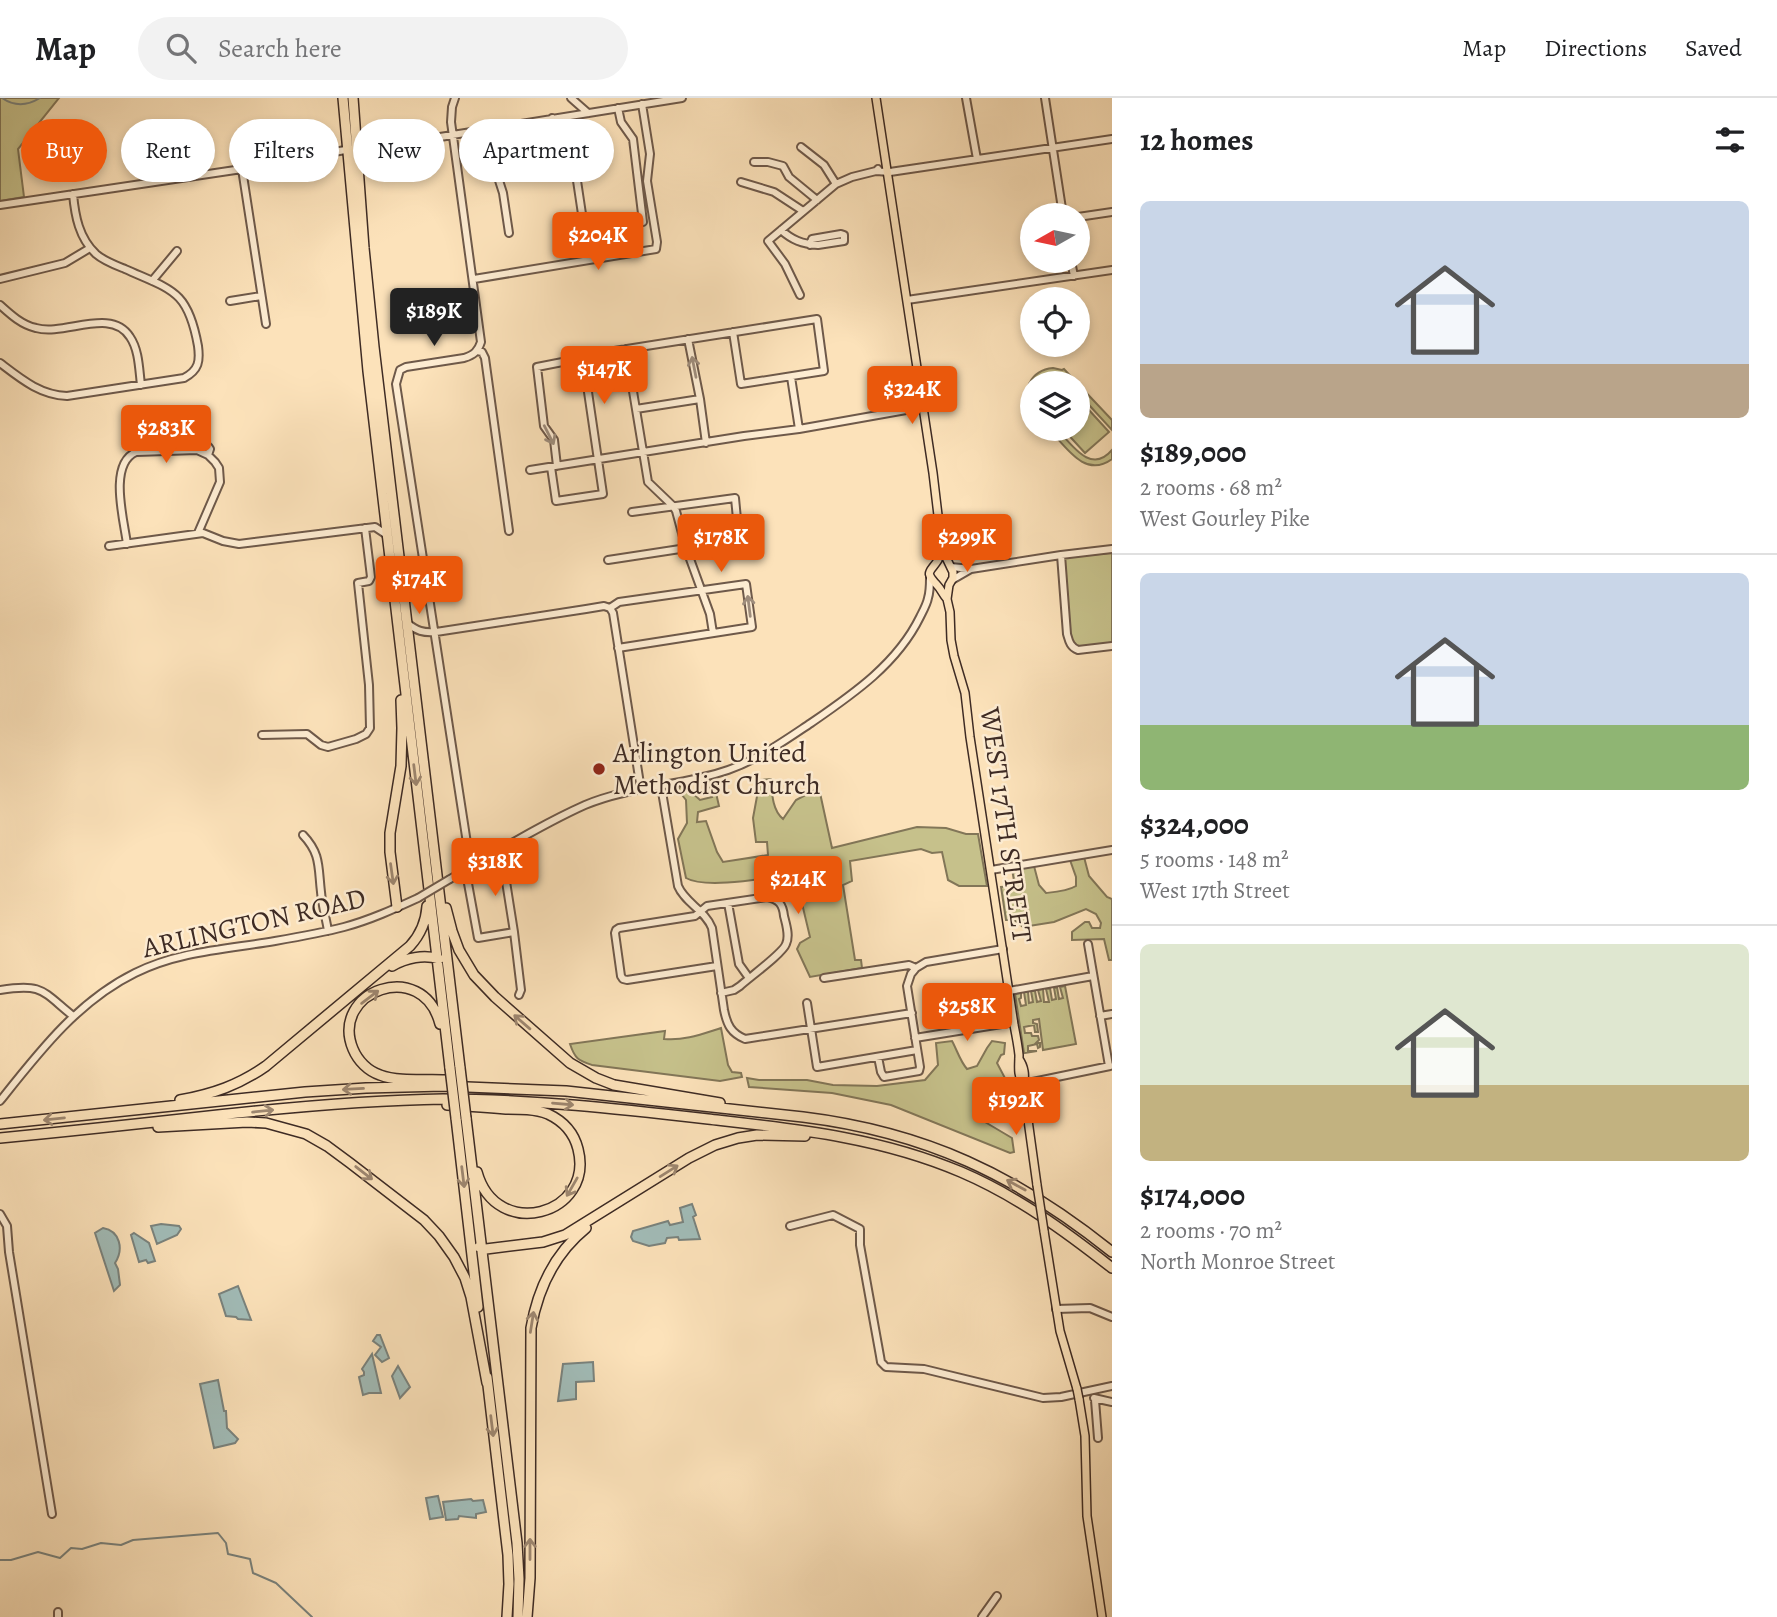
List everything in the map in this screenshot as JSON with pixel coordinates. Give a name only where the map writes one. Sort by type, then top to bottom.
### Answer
[{"type":"highway","points":[[343,98],[352,149],[517,1543],[518,1617]]},
{"type":"highway","points":[[353,98],[352,149],[359,282],[404,685],[508,1555],[507,1617]]},
{"type":"highway","points":[[370,389],[380,401]]},
{"type":"highway","points":[[392,580],[403,592]]},
{"type":"highway","points":[[397,907],[390,833],[401,766],[401,698],[404,685]]},
{"type":"highway","points":[[432,831],[449,922],[464,959],[487,990],[563,1058],[587,1074],[614,1085],[788,1115]]},
{"type":"highway","points":[[99,1114],[209,1094],[239,1083],[266,1066],[410,946],[422,929],[426,911],[426,866]]},
{"type":"highway","points":[[362,987],[400,962],[426,957],[437,957],[441,960],[449,975]]},
{"type":"highway","points":[[449,1064],[437,1014],[428,1000],[417,992],[401,987],[383,988],[367,997],[355,1012],[350,1027],[352,1046],[362,1063],[378,1074],[520,1088]]},
{"type":"highway","points":[[0,1124],[351,1088],[443,1086],[579,1092],[788,1115],[864,1126],[952,1154],[1028,1191],[1112,1252]]},
{"type":"highway","points":[[397,1100],[536,1111],[553,1117],[571,1132],[579,1152],[579,1170],[571,1190],[557,1205],[538,1213],[522,1213],[500,1206],[489,1197],[480,1181],[467,1122]]},
{"type":"highway","points":[[0,1138],[292,1107],[397,1100],[496,1100],[573,1105],[816,1132],[876,1143],[934,1161],[997,1189],[1040,1214],[1112,1268]]},
{"type":"highway","points":[[90,1129],[256,1122],[295,1130],[327,1146],[424,1220],[448,1247],[460,1268],[471,1297],[487,1383]]},
{"type":"highway","points":[[482,1248],[543,1242],[557,1238],[696,1154],[730,1140],[787,1135],[849,1143],[876,1143]]},
{"type":"highway","points":[[527,1617],[530,1578],[530,1341],[533,1316],[538,1294],[561,1254],[580,1233],[611,1207]]},
{"type":"highway","points":[[470,1236],[482,1248]]},
{"type":"main road","points":[[876,98],[942,549],[953,574],[950,582],[939,585],[930,577],[931,569],[942,549]]},
{"type":"main road","points":[[935,564],[943,562],[950,566]]},
{"type":"main road","name":"WEST 17TH STREET","points":[[950,582],[947,599],[951,642],[964,688],[1019,1059],[1025,1077],[1023,1084],[1056,1309],[1079,1399],[1085,1442],[1088,1522],[1102,1617]]},
{"type":"main road","name":"WEST 17TH STREET","points":[[939,585],[947,599]]},
{"type":"street","points":[[455,98],[451,115],[453,134],[481,342],[477,351],[464,358],[406,367],[400,370],[396,384],[436,632],[469,856],[467,878],[478,938],[514,932]]},
{"type":"street","points":[[571,98],[588,113]]},
{"type":"street","points":[[620,115],[632,102],[642,104],[682,98]]},
{"type":"street","points":[[967,98],[977,159]]},
{"type":"street","points":[[1045,98],[1061,203]]},
{"type":"street","points":[[474,279],[656,249],[647,181],[650,154],[642,104]]},
{"type":"street","points":[[546,119],[588,113],[620,115]]},
{"type":"street","points":[[620,115],[633,139],[643,222]]},
{"type":"street","points":[[552,118],[566,157],[576,174],[585,234]]},
{"type":"street","points":[[339,151],[459,133]]},
{"type":"street","points":[[800,295],[785,264],[768,241],[836,184],[878,169],[977,159],[1112,139]]},
{"type":"street","points":[[801,147],[824,165],[836,184]]},
{"type":"street","points":[[754,162],[783,166],[789,177],[817,200]]},
{"type":"street","points":[[0,205],[229,171]]},
{"type":"street","points":[[244,182],[266,324]]},
{"type":"street","points":[[499,182],[509,233]]},
{"type":"street","points":[[741,182],[774,192],[803,211]]},
{"type":"street","points":[[0,363],[37,389],[59,396],[184,378],[195,371],[199,363],[195,329],[185,305],[176,294],[107,261],[90,248],[79,227],[73,194]]},
{"type":"street","points":[[1090,215],[1112,212]]},
{"type":"street","points":[[781,230],[795,241],[810,245],[844,241],[845,238],[841,234],[812,239],[810,245]]},
{"type":"street","points":[[0,279],[65,263],[90,248]]},
{"type":"street","points":[[152,281],[177,251]]},
{"type":"street","points":[[907,300],[1112,270]]},
{"type":"street","points":[[230,301],[261,296]]},
{"type":"street","points":[[0,305],[20,321],[38,329],[56,330],[101,323],[122,328],[130,336],[134,346],[141,385]]},
{"type":"street","points":[[608,352],[688,339],[733,332],[817,319],[824,371],[741,384],[733,332]]},
{"type":"street","points":[[688,339],[706,443]]},
{"type":"street","points":[[626,349],[648,482],[673,506],[710,614],[713,633]]},
{"type":"street","points":[[477,351],[482,352],[485,358],[509,531]]},
{"type":"street","points":[[583,358],[598,459],[604,494],[556,501],[554,440],[544,426],[537,367],[583,358]]},
{"type":"street","points":[[791,377],[799,429]]},
{"type":"street","points":[[636,409],[700,400]]},
{"type":"street","points":[[530,470],[923,407]]},
{"type":"street","points":[[127,544],[119,484],[122,467],[127,458],[136,452],[195,450],[197,445],[208,446],[208,454],[219,468],[220,482],[198,533]]},
{"type":"street","points":[[608,559],[739,540],[735,498],[632,512]]},
{"type":"street","points":[[375,527],[384,514]]},
{"type":"street","points":[[109,546],[198,533],[231,544],[375,527],[387,536]]},
{"type":"street","points":[[262,735],[307,734],[328,747],[356,739],[368,731],[371,719],[369,685],[358,583],[370,580],[371,575],[365,528]]},
{"type":"street","points":[[950,566],[971,569],[1112,549]]},
{"type":"street","points":[[1061,555],[1067,634],[1073,648],[1078,650],[1112,646]]},
{"type":"street","points":[[950,582],[971,569]]},
{"type":"street","name":"ARLINGTON ROAD","points":[[929,596],[930,577]]},
{"type":"street","points":[[610,608],[619,602],[746,584],[752,627],[618,648]]},
{"type":"street","name":"ARLINGTON ROAD","points":[[0,1101],[38,1053],[73,1016],[94,998],[134,973],[196,952],[328,931],[376,917],[418,898],[584,806],[611,796],[710,775],[745,763],[778,745],[871,678],[894,656],[915,627],[929,596],[939,585]]},
{"type":"street","points":[[409,645],[423,633],[604,606],[610,608],[613,613],[641,790]]},
{"type":"street","points":[[407,622],[423,633]]},
{"type":"street","points":[[661,786],[678,886],[712,928],[721,993],[729,1027],[733,1032],[745,1039],[912,1013]]},
{"type":"street","points":[[303,835],[318,857],[321,895],[328,931]]},
{"type":"street","points":[[501,850],[514,932],[520,995]]},
{"type":"street","points":[[991,870],[1112,850]]},
{"type":"street","points":[[717,966],[627,981],[621,976],[616,930],[695,916],[707,906],[767,897],[777,900],[783,910],[788,936],[785,947],[734,990],[721,993]]},
{"type":"street","points":[[727,903],[739,964],[749,978]]},
{"type":"street","points":[[1023,1084],[1111,1066],[1088,944]]},
{"type":"street","points":[[878,1057],[884,1077],[919,1071],[907,986],[916,968],[930,961],[1003,949]]},
{"type":"street","points":[[824,978],[909,965],[916,968]]},
{"type":"street","points":[[1009,991],[1093,976]]},
{"type":"street","points":[[0,990],[23,987],[40,990],[73,1016]]},
{"type":"street","points":[[807,1003],[817,1067],[917,1050]]},
{"type":"street","points":[[1100,1016],[1112,1014]]},
{"type":"street","points":[[915,1038],[1014,1022]]},
{"type":"street","points":[[0,1215],[7,1226],[52,1514]]},
{"type":"street","points":[[790,1226],[833,1215],[860,1229],[860,1245],[881,1362],[886,1367],[924,1369],[1043,1398],[1112,1386]]},
{"type":"street","points":[[1056,1309],[1090,1308],[1112,1317]]},
{"type":"street","points":[[1091,1391],[1098,1438]]},
{"type":"street","points":[[1094,1399],[1112,1402]]},
{"type":"street","points":[[982,1617],[997,1597]]},
{"type":"shaded area","points":[[0,98],[59,98],[42,119],[21,119],[21,145],[18,149],[24,197],[0,201]]},
{"type":"shaded area","points":[[1053,368],[1066,371],[1043,371]]},
{"type":"shaded area","points":[[1090,397],[1112,420],[1112,430],[1090,406]]},
{"type":"shaded area","points":[[1090,411],[1109,432],[1085,453],[1074,441],[1090,441]]},
{"type":"shaded area","points":[[1059,441],[1068,441],[1089,459],[1097,460],[1112,450],[1112,459],[1093,465],[1069,452]]},
{"type":"shaded area","points":[[1112,553],[1112,644],[1079,649],[1069,640],[1063,557]]},
{"type":"shaded area","points":[[771,779],[775,806],[783,819],[796,800],[815,790],[820,793],[832,848],[917,827],[946,828],[966,834],[978,834],[987,886],[959,886],[948,880],[942,852],[932,853],[921,849],[850,861],[852,881],[843,885],[855,960],[861,960],[862,968],[810,977],[797,949],[800,943],[810,937],[795,874],[739,882],[696,881],[686,878],[678,839],[687,823],[686,800],[678,790],[681,785],[687,784],[700,800],[712,797],[707,781],[713,780],[719,806],[698,812],[697,822],[706,821],[723,862],[768,855],[767,842],[756,842],[753,818],[760,780]]},
{"type":"shaded area","points":[[1084,857],[1089,876],[1107,897],[1112,899],[1112,960],[1109,960],[1104,939],[1072,940],[1072,932],[1085,922],[1089,922],[1092,928],[1100,928],[1101,923],[1096,914],[1086,909],[1054,922],[1023,927],[1014,920],[1006,920],[1001,887],[1015,886],[1012,869],[1034,866],[1039,885],[1046,893],[1058,892],[1076,886],[1070,860]]},
{"type":"shaded area","points":[[1065,986],[1076,1044],[1043,1050],[1039,1019],[1033,1020],[1033,1023],[1037,1024],[1038,1032],[1035,1032],[1034,1025],[1024,1027],[1025,1033],[1038,1036],[1036,1043],[1040,1043],[1040,1047],[1038,1048],[1037,1044],[1028,1046],[1028,1051],[1037,1051],[1024,1053],[1015,994],[1021,993],[1021,1006],[1026,1005],[1024,992],[1028,992],[1029,1003],[1033,1002],[1031,991],[1035,991],[1037,1002],[1041,1001],[1038,990],[1043,989],[1044,1002],[1049,1002],[1046,989],[1050,988],[1052,1000],[1056,999],[1054,988],[1057,987],[1059,999],[1063,998],[1060,987]]},
{"type":"shaded area","points":[[721,1028],[728,1065],[732,1072],[741,1073],[742,1077],[720,1081],[592,1065],[578,1058],[570,1044],[665,1031],[664,1039],[679,1039]]},
{"type":"shaded area","points":[[952,1041],[967,1069],[977,1066],[992,1041],[1005,1043],[1004,1054],[997,1063],[1006,1080],[1002,1082],[1007,1110],[1003,1114],[988,1107],[984,1112],[985,1122],[1012,1138],[1014,1152],[1010,1153],[891,1105],[832,1093],[749,1087],[747,1078],[877,1086],[925,1080],[938,1065],[936,1043]]},
{"type":"water","points":[[692,1204],[700,1239],[667,1238],[665,1243],[649,1246],[633,1241],[633,1231],[668,1221],[670,1225],[683,1222],[680,1208]]},
{"type":"water","points":[[151,1226],[179,1226],[181,1229],[177,1235],[157,1244]]},
{"type":"water","points":[[103,1228],[113,1233],[119,1241],[115,1263],[120,1285],[114,1291],[95,1233]]},
{"type":"water","points":[[134,1233],[149,1243],[155,1261],[139,1262],[131,1235]]},
{"type":"water","points":[[238,1286],[251,1320],[226,1316],[219,1294]]},
{"type":"water","points":[[380,1335],[389,1358],[382,1362],[375,1355],[381,1347],[373,1341]]},
{"type":"water","points":[[372,1354],[381,1393],[363,1395],[359,1377],[364,1375],[362,1369]]},
{"type":"water","points":[[593,1362],[594,1381],[576,1382],[576,1399],[558,1401],[563,1364]]},
{"type":"water","points":[[398,1366],[410,1387],[400,1398],[392,1376]]},
{"type":"water","points":[[218,1380],[226,1411],[227,1428],[238,1439],[235,1443],[214,1448],[200,1384]]},
{"type":"water","points":[[438,1496],[443,1517],[430,1519],[426,1498]]},
{"type":"water","points":[[483,1500],[486,1512],[476,1514],[476,1518],[459,1516],[458,1519],[446,1520],[443,1502]]},
{"type":"waterway","points":[[2,98],[21,104],[40,98]]},
{"type":"waterway","points":[[0,1560],[11,1560],[38,1552],[60,1558],[71,1548],[82,1549],[101,1543],[121,1545],[133,1540],[218,1533],[226,1543],[228,1554],[250,1559],[253,1573],[276,1583],[312,1617]]},
{"type":"place","name":"Arlington United Methodist Church","points":[[599,769]]}]
